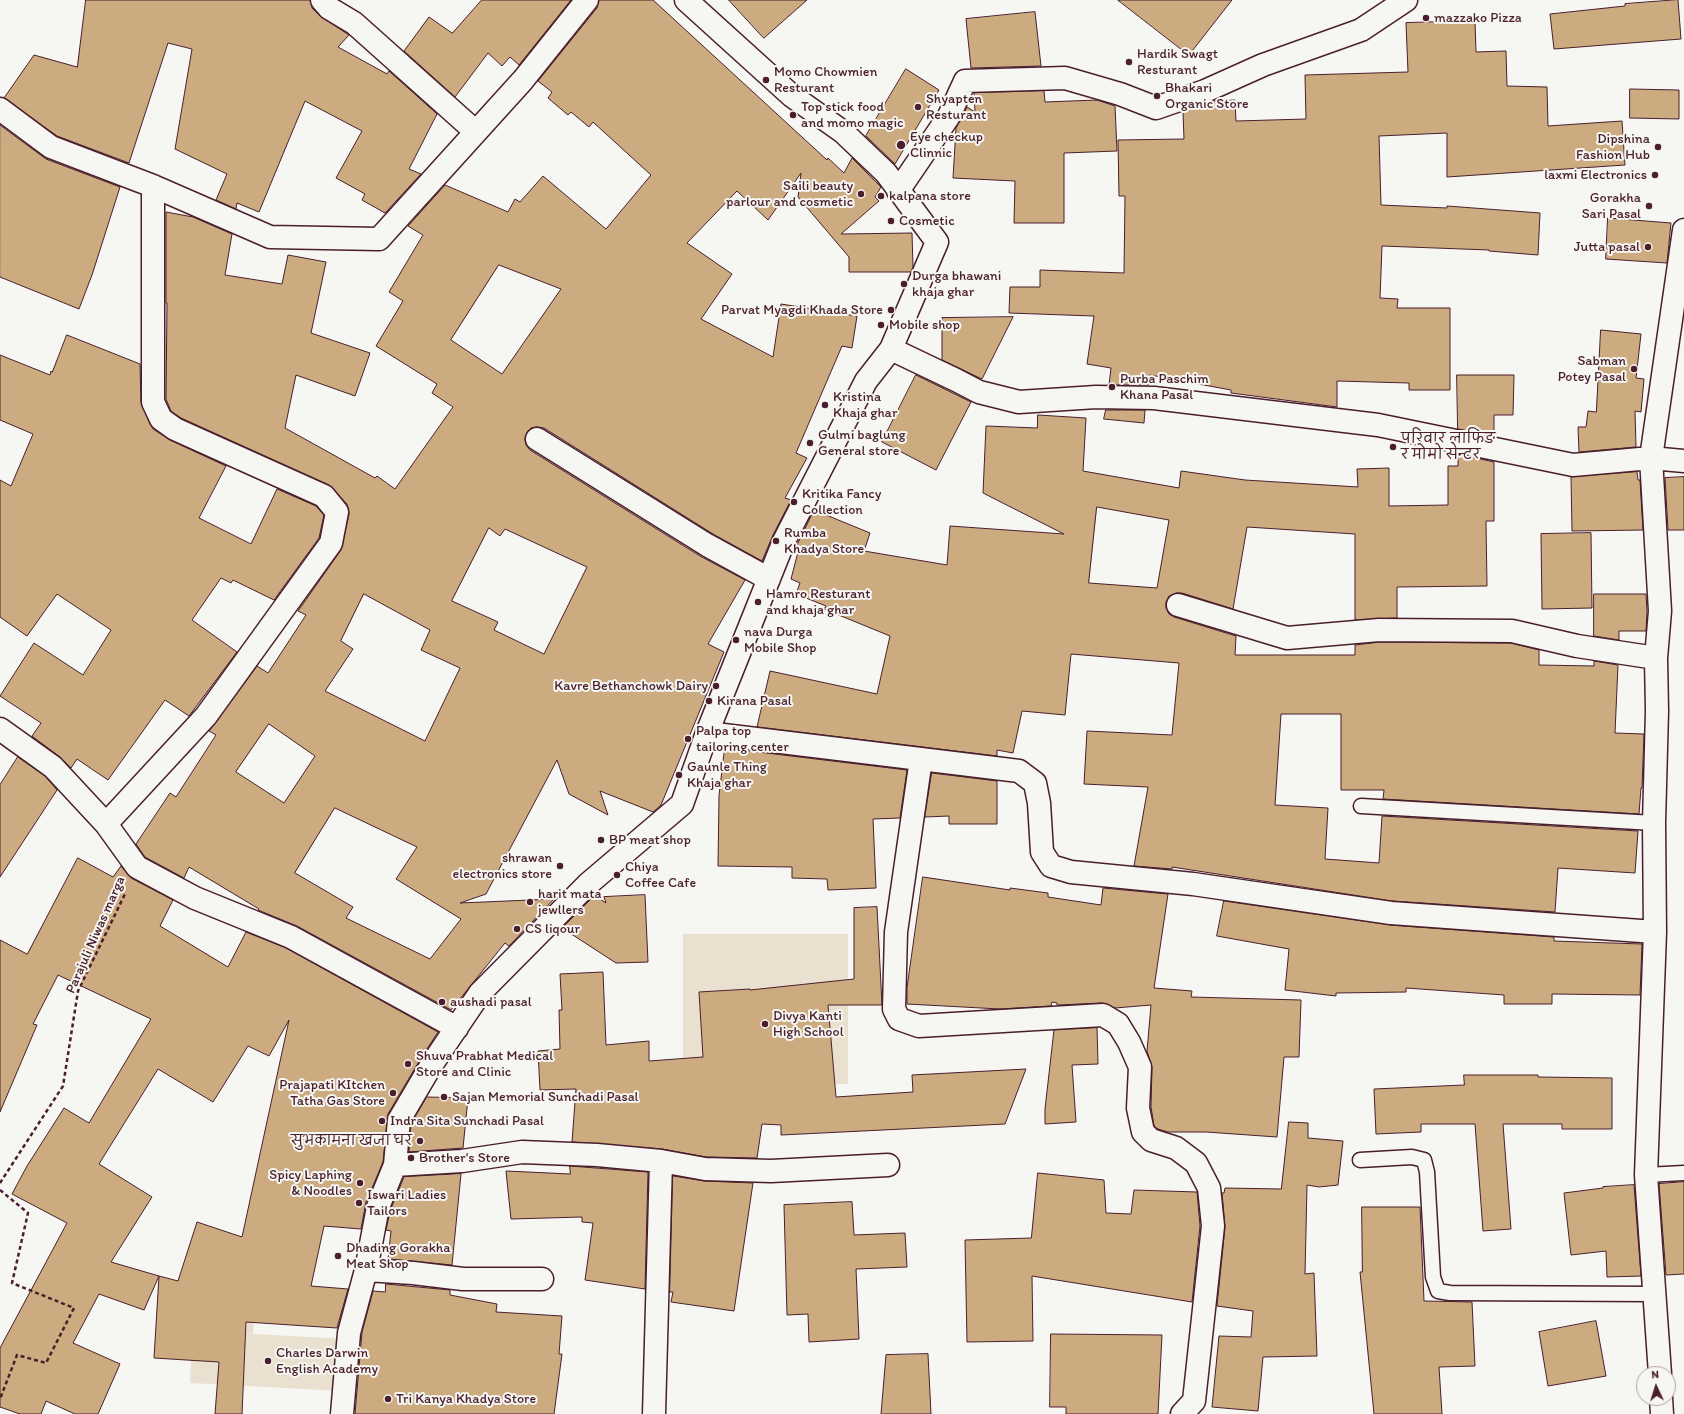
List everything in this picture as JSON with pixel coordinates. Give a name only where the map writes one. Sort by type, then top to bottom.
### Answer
[{"type":"street","points":[[322,0],[329,8],[354,23],[476,132]]},
{"type":"street","points":[[0,109],[51,147],[152,186],[270,237],[379,239],[523,80],[587,0]]},
{"type":"street","points":[[342,1414],[349,1333],[366,1270],[378,1207],[395,1165],[399,1120],[432,1064],[480,993],[588,884],[682,804],[707,733],[784,541],[866,381],[891,349],[937,242],[886,173],[843,132],[792,96],[686,0]]},
{"type":"street","points":[[898,190],[949,116],[964,81],[1065,78],[1120,94],[1156,108],[1205,91],[1263,65],[1361,30],[1406,0]]},
{"type":"street","points":[[106,824],[206,716],[331,543],[337,512],[324,496],[175,429],[161,419],[153,402],[152,186]]},
{"type":"street","points":[[1660,1366],[1646,1175],[1655,932],[1654,823],[1657,711],[1656,658],[1660,611],[1652,458],[1680,287],[1684,230]]},
{"type":"street","points":[[891,349],[979,392],[1019,402],[1096,397],[1154,398],[1378,425],[1573,465],[1652,458],[1684,460]]},
{"type":"street","points":[[537,439],[707,545],[769,579]]},
{"type":"street","points":[[1178,605],[1287,638],[1379,630],[1512,631],[1577,646],[1656,658]]},
{"type":"street","points":[[0,729],[53,768],[106,824],[137,867],[195,898],[291,937],[457,1028]]},
{"type":"street","points":[[707,733],[1019,771],[1035,783],[1039,802],[1042,852],[1051,866],[1072,872],[1193,884],[1391,913],[1655,932]]},
{"type":"street","points":[[921,759],[896,932],[894,1009],[899,1019],[919,1026],[1103,1015],[1118,1024],[1129,1042],[1140,1067],[1138,1108],[1143,1132],[1151,1140],[1176,1148],[1196,1163],[1209,1188],[1213,1226],[1194,1401],[1182,1414]]},
{"type":"street","points":[[395,1165],[462,1161],[522,1152],[597,1155],[661,1161],[705,1169],[771,1171],[888,1165]]},
{"type":"street","points":[[654,1414],[661,1161]]},
{"type":"street","points":[[366,1270],[413,1273],[463,1279],[542,1279]]},
{"type":"lane","points":[[1361,806],[1654,823]]},
{"type":"lane","points":[[1360,1160],[1412,1157],[1424,1160],[1427,1172],[1433,1277],[1438,1291],[1450,1293],[1655,1294]]},
{"type":"lane","points":[[1646,1175],[1684,1172]]},
{"type":"path","name":"Parajuli Niwas marga","points":[[0,1184],[63,1086],[78,991],[137,867]]},
{"type":"path","points":[[0,1190],[28,1213],[12,1282],[74,1308],[46,1363],[17,1356],[0,1399]]},
{"type":"shaded area","name":"Divya Kanti High School","points":[[683,934],[848,934],[848,1084],[683,1084]]},
{"type":"shaded area","name":"Charles Darwin English Academy","points":[[194,1300],[255,1303],[253,1334],[346,1339],[343,1391],[190,1383]]},
{"type":"building","points":[[86,0],[310,0],[312,8],[320,16],[349,35],[338,47],[387,74],[389,71],[437,114],[409,169],[421,174],[385,213],[362,200],[365,194],[336,178],[362,131],[305,101],[259,212],[237,203],[236,209],[216,200],[227,174],[175,149],[192,49],[168,43],[129,163],[57,136],[4,98],[34,55],[77,67]]},
{"type":"building","points":[[482,0],[571,0],[519,65],[510,57],[502,66],[488,53],[455,97],[404,51],[429,17],[452,33]]},
{"type":"building","points":[[599,0],[653,0],[827,160],[828,158],[844,173],[852,158],[881,187],[875,197],[879,201],[841,234],[912,233],[913,267],[911,272],[849,272],[849,257],[798,197],[801,173],[768,220],[737,191],[687,243],[732,274],[701,319],[773,357],[781,304],[857,316],[852,348],[842,346],[796,453],[807,458],[785,498],[791,500],[773,535],[762,561],[713,534],[544,428],[531,428],[527,432],[525,439],[526,445],[530,450],[700,556],[745,580],[708,644],[724,652],[661,805],[653,812],[600,791],[608,815],[569,794],[557,760],[486,894],[460,903],[554,899],[509,946],[505,943],[451,1010],[297,926],[258,910],[259,909],[189,867],[184,878],[145,857],[136,844],[170,793],[176,797],[216,735],[209,731],[257,666],[268,673],[306,615],[298,611],[341,550],[349,514],[347,504],[329,485],[181,418],[171,411],[166,399],[166,212],[193,217],[232,234],[225,275],[282,284],[288,255],[326,262],[311,333],[370,353],[355,396],[296,375],[285,428],[375,478],[377,476],[395,489],[453,407],[432,393],[437,384],[376,346],[403,301],[389,292],[423,235],[408,226],[445,185],[508,212],[515,199],[520,202],[543,176],[606,229],[651,175],[593,122],[589,127],[571,112],[568,115],[548,98],[552,92],[538,81],[597,8]],"holes":[[[499,265],[561,289],[502,374],[451,340]],[[489,528],[500,536],[505,529],[587,567],[544,654],[494,630],[498,622],[452,601]],[[364,594],[430,630],[421,650],[460,668],[425,741],[325,691],[353,649],[341,641]],[[269,724],[315,756],[284,803],[236,772]],[[335,808],[417,847],[396,879],[461,919],[430,959],[346,918],[353,907],[295,873]]]},
{"type":"building","points":[[729,0],[807,0],[764,38]]},
{"type":"building","points":[[1118,0],[1232,0],[1189,55]]},
{"type":"building","points":[[1678,0],[1681,39],[1554,49],[1550,14],[1625,6],[1625,4]]},
{"type":"building","points":[[1035,12],[1041,66],[971,68],[966,19]]},
{"type":"building","points":[[1475,21],[1476,52],[1506,51],[1507,86],[1547,87],[1548,126],[1622,121],[1625,165],[1447,177],[1447,133],[1379,136],[1381,205],[1447,208],[1447,206],[1540,213],[1538,255],[1489,250],[1382,246],[1380,298],[1398,299],[1397,308],[1450,308],[1450,390],[1409,390],[1409,383],[1337,381],[1337,407],[1231,393],[1231,390],[1150,375],[1148,385],[1109,385],[1111,368],[1087,364],[1094,316],[1009,313],[1010,287],[1040,287],[1040,270],[1124,273],[1125,196],[1119,196],[1118,140],[1184,139],[1183,112],[1213,101],[1235,100],[1236,121],[1306,119],[1305,75],[1408,72],[1406,23]]},
{"type":"building","points":[[906,69],[939,90],[895,164],[866,136]]},
{"type":"building","points":[[1630,89],[1679,90],[1679,119],[1630,118]]},
{"type":"building","points":[[1044,91],[1045,102],[1097,100],[1115,106],[1117,151],[1064,153],[1064,223],[1014,223],[1015,181],[953,178],[956,128],[967,107],[975,112],[974,93]]},
{"type":"building","points":[[0,125],[46,159],[120,187],[92,275],[79,309],[0,277]]},
{"type":"building","points":[[1608,218],[1671,223],[1667,263],[1606,259]]},
{"type":"building","points":[[1013,317],[982,379],[942,360],[942,318]]},
{"type":"building","points":[[1601,330],[1641,334],[1636,378],[1644,379],[1641,412],[1635,411],[1636,447],[1579,452],[1578,427],[1586,427],[1588,411],[1596,412]]},
{"type":"building","points":[[67,335],[140,364],[141,402],[153,429],[170,440],[226,466],[199,518],[251,544],[277,489],[316,506],[324,515],[319,538],[274,600],[233,580],[231,583],[221,578],[192,620],[237,652],[189,716],[165,700],[108,780],[77,759],[71,768],[60,757],[32,736],[41,723],[0,696],[34,643],[83,675],[111,630],[57,594],[27,636],[0,617],[0,480],[11,486],[33,434],[0,420],[0,355],[50,375]]},
{"type":"building","points":[[916,375],[971,402],[936,470],[882,442]]},
{"type":"building","points":[[1457,375],[1514,375],[1513,415],[1494,415],[1494,436],[1458,429]]},
{"type":"building","points":[[1106,410],[1145,410],[1144,423],[1104,419]]},
{"type":"building","points":[[1038,415],[1086,418],[1083,471],[1179,488],[1181,471],[1245,480],[1358,487],[1357,469],[1389,468],[1389,506],[1448,505],[1448,466],[1458,466],[1458,454],[1494,462],[1494,521],[1486,521],[1487,586],[1397,587],[1397,618],[1355,620],[1355,534],[1247,527],[1233,609],[1182,593],[1176,593],[1169,596],[1166,602],[1166,608],[1169,614],[1174,617],[1236,636],[1235,655],[1355,655],[1355,645],[1380,642],[1511,643],[1539,650],[1539,665],[1594,666],[1594,661],[1618,665],[1615,733],[1644,734],[1642,788],[1639,814],[1383,799],[1384,790],[1341,790],[1341,714],[1281,714],[1275,805],[1328,808],[1325,859],[1379,863],[1382,816],[1638,831],[1635,873],[1558,868],[1555,912],[1392,901],[1172,867],[1172,869],[1134,866],[1148,787],[1084,784],[1087,731],[1172,735],[1179,663],[1071,654],[1065,715],[1022,711],[1013,753],[997,750],[997,756],[757,727],[770,671],[877,694],[890,636],[824,609],[826,606],[796,594],[800,583],[791,579],[798,552],[794,551],[814,510],[870,533],[864,551],[947,565],[950,526],[1064,534],[983,493],[986,426],[1037,428]],"holes":[[[1097,507],[1169,520],[1157,588],[1089,583]]]},
{"type":"building","points":[[1637,472],[1638,480],[1640,480],[1643,530],[1572,531],[1571,477]]},
{"type":"building","points":[[1684,477],[1684,530],[1668,530],[1665,478]]},
{"type":"building","points":[[1591,533],[1592,608],[1542,609],[1541,534]]},
{"type":"building","points":[[1594,594],[1646,594],[1646,631],[1619,631],[1619,640],[1594,636]]},
{"type":"building","points":[[725,748],[907,770],[900,818],[873,819],[876,888],[828,890],[827,879],[792,878],[792,867],[718,866],[719,796]]},
{"type":"building","points":[[18,757],[45,776],[57,790],[0,877],[0,785]]},
{"type":"building","points":[[932,773],[997,781],[997,824],[949,824],[949,816],[925,817]]},
{"type":"building","points":[[78,858],[113,877],[121,866],[131,878],[173,900],[160,926],[228,967],[246,932],[286,948],[438,1032],[388,1114],[383,1162],[366,1202],[361,1229],[324,1226],[311,1286],[348,1289],[337,1328],[246,1322],[242,1414],[215,1414],[219,1362],[154,1358],[159,1276],[144,1310],[99,1294],[73,1343],[120,1364],[98,1414],[75,1414],[46,1401],[41,1414],[20,1414],[0,1407],[0,1348],[67,1223],[12,1194],[27,1166],[64,1108],[89,1123],[151,1019],[58,975],[33,1024],[37,1025],[0,1112],[0,940],[27,954]],"holes":[[[289,1020],[242,1237],[197,1222],[178,1281],[111,1262],[152,1197],[99,1164],[158,1069],[213,1102],[248,1046],[269,1056]]]},
{"type":"building","points":[[923,877],[1010,890],[1010,888],[1048,893],[1048,897],[1101,905],[1103,888],[1168,894],[1154,988],[1192,991],[1191,997],[1301,1000],[1299,1057],[1284,1057],[1277,1137],[1206,1132],[1168,1132],[1154,1126],[1151,1107],[1152,1067],[1147,1051],[1151,1005],[1115,1008],[1102,1003],[1057,1005],[1057,1003],[1052,1002],[1051,1006],[1000,1009],[907,1004],[907,988]]},
{"type":"building","points":[[645,895],[648,962],[616,963],[562,928],[592,898],[597,897],[606,903],[604,897]]},
{"type":"building","points":[[1224,901],[1390,925],[1554,937],[1554,941],[1642,944],[1640,995],[1552,994],[1552,1004],[1504,1004],[1504,995],[1406,988],[1406,992],[1336,993],[1336,996],[1285,990],[1289,949],[1217,936]]},
{"type":"building","points":[[877,907],[882,1005],[828,1005],[836,1097],[913,1092],[912,1075],[1026,1069],[1005,1124],[781,1135],[781,1125],[762,1124],[757,1158],[706,1157],[662,1149],[572,1142],[576,1089],[540,1090],[538,1051],[560,1049],[559,1010],[562,1010],[560,974],[603,972],[606,1045],[649,1041],[649,1061],[703,1057],[699,992],[750,990],[854,979],[854,908]]},
{"type":"building","points":[[1097,1028],[1098,1064],[1072,1065],[1076,1122],[1045,1124],[1045,1109],[1054,1030]]},
{"type":"building","points":[[1464,1075],[1538,1075],[1538,1077],[1612,1078],[1612,1129],[1562,1129],[1562,1124],[1503,1124],[1511,1229],[1483,1231],[1475,1124],[1421,1124],[1421,1132],[1376,1134],[1374,1089],[1464,1085]]},
{"type":"building","points":[[427,1097],[468,1098],[463,1148],[409,1152],[411,1124]]},
{"type":"building","points":[[1289,1122],[1308,1123],[1308,1138],[1343,1141],[1338,1185],[1319,1187],[1307,1185],[1305,1274],[1314,1273],[1317,1356],[1263,1357],[1258,1411],[1212,1407],[1219,1336],[1251,1337],[1253,1311],[1217,1306],[1225,1227],[1222,1193],[1224,1193],[1225,1188],[1281,1189]]},
{"type":"building","points":[[570,1166],[648,1172],[645,1289],[585,1280],[593,1223],[582,1222],[582,1217],[511,1219],[506,1171],[570,1174]]},
{"type":"building","points":[[1038,1173],[1104,1180],[1106,1213],[1131,1214],[1134,1190],[1197,1192],[1200,1226],[1192,1302],[1032,1276],[1033,1341],[967,1342],[965,1240],[1031,1238]]},
{"type":"building","points":[[461,1174],[452,1265],[388,1259],[391,1231],[386,1230],[390,1211],[404,1177]]},
{"type":"building","points":[[673,1176],[705,1181],[753,1183],[734,1311],[671,1302],[673,1292],[670,1292]]},
{"type":"building","points":[[1684,1182],[1684,1274],[1666,1275],[1659,1184]]},
{"type":"building","points":[[1634,1185],[1641,1276],[1607,1277],[1606,1251],[1571,1255],[1564,1193],[1603,1187]]},
{"type":"building","points":[[852,1202],[854,1235],[905,1233],[907,1267],[856,1269],[859,1339],[809,1342],[808,1314],[787,1315],[784,1205]]},
{"type":"building","points":[[1362,1207],[1420,1207],[1424,1301],[1472,1302],[1475,1366],[1439,1367],[1442,1414],[1374,1414],[1360,1272],[1362,1272]]},
{"type":"building","points":[[386,1284],[450,1290],[450,1295],[497,1304],[496,1312],[562,1316],[559,1354],[562,1354],[554,1414],[355,1414],[362,1332],[373,1291],[385,1292]]},
{"type":"building","points":[[1596,1321],[1606,1376],[1548,1386],[1539,1332]]},
{"type":"building","points":[[1051,1334],[1162,1335],[1158,1414],[1066,1414],[1066,1407],[1050,1407]]},
{"type":"building","points":[[928,1354],[931,1414],[881,1414],[886,1355]]},
{"type":"place","name":"mazzako Pizza","points":[[1426,18]]},
{"type":"place","name":"Hardik Swagt Resturant","points":[[1129,62]]},
{"type":"place","name":"Momo Chowmien Resturant","points":[[766,80]]},
{"type":"place","name":"Bhakari Organic Store","points":[[1157,96]]},
{"type":"place","name":"Shyapten Resturant","points":[[918,107]]},
{"type":"place","name":"Top stick food and momo magic","points":[[793,115]]},
{"type":"place","name":"Eye checkup Clinnic","points":[[901,145]]},
{"type":"place","name":"Dipshina Fashion Hub","points":[[1658,147]]},
{"type":"place","name":"laxmi Electronics","points":[[1655,175]]},
{"type":"place","name":"Saili beauty parlour and cosmetic","points":[[861,194]]},
{"type":"place","name":"kalpana store","points":[[881,196]]},
{"type":"place","name":"Gorakha Sari Pasal","points":[[1649,206]]},
{"type":"place","name":"Cosmetic","points":[[891,221]]},
{"type":"place","name":"Jutta pasal","points":[[1648,247]]},
{"type":"place","name":"Durga bhawani khaja ghar","points":[[904,284]]},
{"type":"place","name":"Parvat Myagdi Khada Store","points":[[891,310]]},
{"type":"place","name":"Mobile shop","points":[[881,325]]},
{"type":"place","name":"Sabman Potey Pasal","points":[[1634,369]]},
{"type":"place","name":"Purba Paschim Khana Pasal","points":[[1112,387]]},
{"type":"place","name":"Kristina Khaja ghar","points":[[825,405]]},
{"type":"place","name":"Gulmi baglung General store","points":[[810,443]]},
{"type":"place","name":"परिवार लाफिङ र मोमो सेन्टर","points":[[1393,447]]},
{"type":"place","name":"Kritika Fancy Collection","points":[[794,502]]},
{"type":"place","name":"Rumba Khadya Store","points":[[776,541]]},
{"type":"place","name":"Hamro Resturant and khaja ghar","points":[[758,602]]},
{"type":"place","name":"nava Durga Mobile Shop","points":[[736,640]]},
{"type":"place","name":"Kavre Bethanchowk Dairy","points":[[716,686]]},
{"type":"place","name":"Kirana Pasal","points":[[709,701]]},
{"type":"place","name":"Palpa top tailoring center","points":[[688,739]]},
{"type":"place","name":"Gaunle Thing Khaja ghar","points":[[679,775]]},
{"type":"place","name":"BP meat shop","points":[[601,840]]},
{"type":"place","name":"shrawan electronics store","points":[[560,866]]},
{"type":"place","name":"Chiya Coffee Cafe","points":[[617,875]]},
{"type":"place","name":"harit mata jewllers","points":[[530,902]]},
{"type":"place","name":"CS liqour","points":[[517,929]]},
{"type":"place","name":"aushadi pasal","points":[[442,1002]]},
{"type":"place","name":"Divya Kanti High School","points":[[765,1024]]},
{"type":"place","name":"Shuva Prabhat Medical Store and Clinic","points":[[408,1064]]},
{"type":"place","name":"Prajapati KItchen Tatha Gas Store","points":[[393,1093]]},
{"type":"place","name":"Sajan Memorial Sunchadi Pasal","points":[[444,1097]]},
{"type":"place","name":"Indra Sita Sunchadi Pasal","points":[[382,1121]]},
{"type":"place","name":"सुभकामना खजा घर","points":[[420,1141]]},
{"type":"place","name":"Brother's Store","points":[[411,1158]]},
{"type":"place","name":"Spicy Laphing & Noodles","points":[[360,1183]]},
{"type":"place","name":"Iswari Ladies Tailors","points":[[359,1203]]},
{"type":"place","name":"Dhading Gorakha Meat Shop","points":[[338,1256]]},
{"type":"place","name":"Charles Darwin English Academy","points":[[268,1361]]},
{"type":"place","name":"Tri Kanya Khadya Store","points":[[388,1399]]}]
